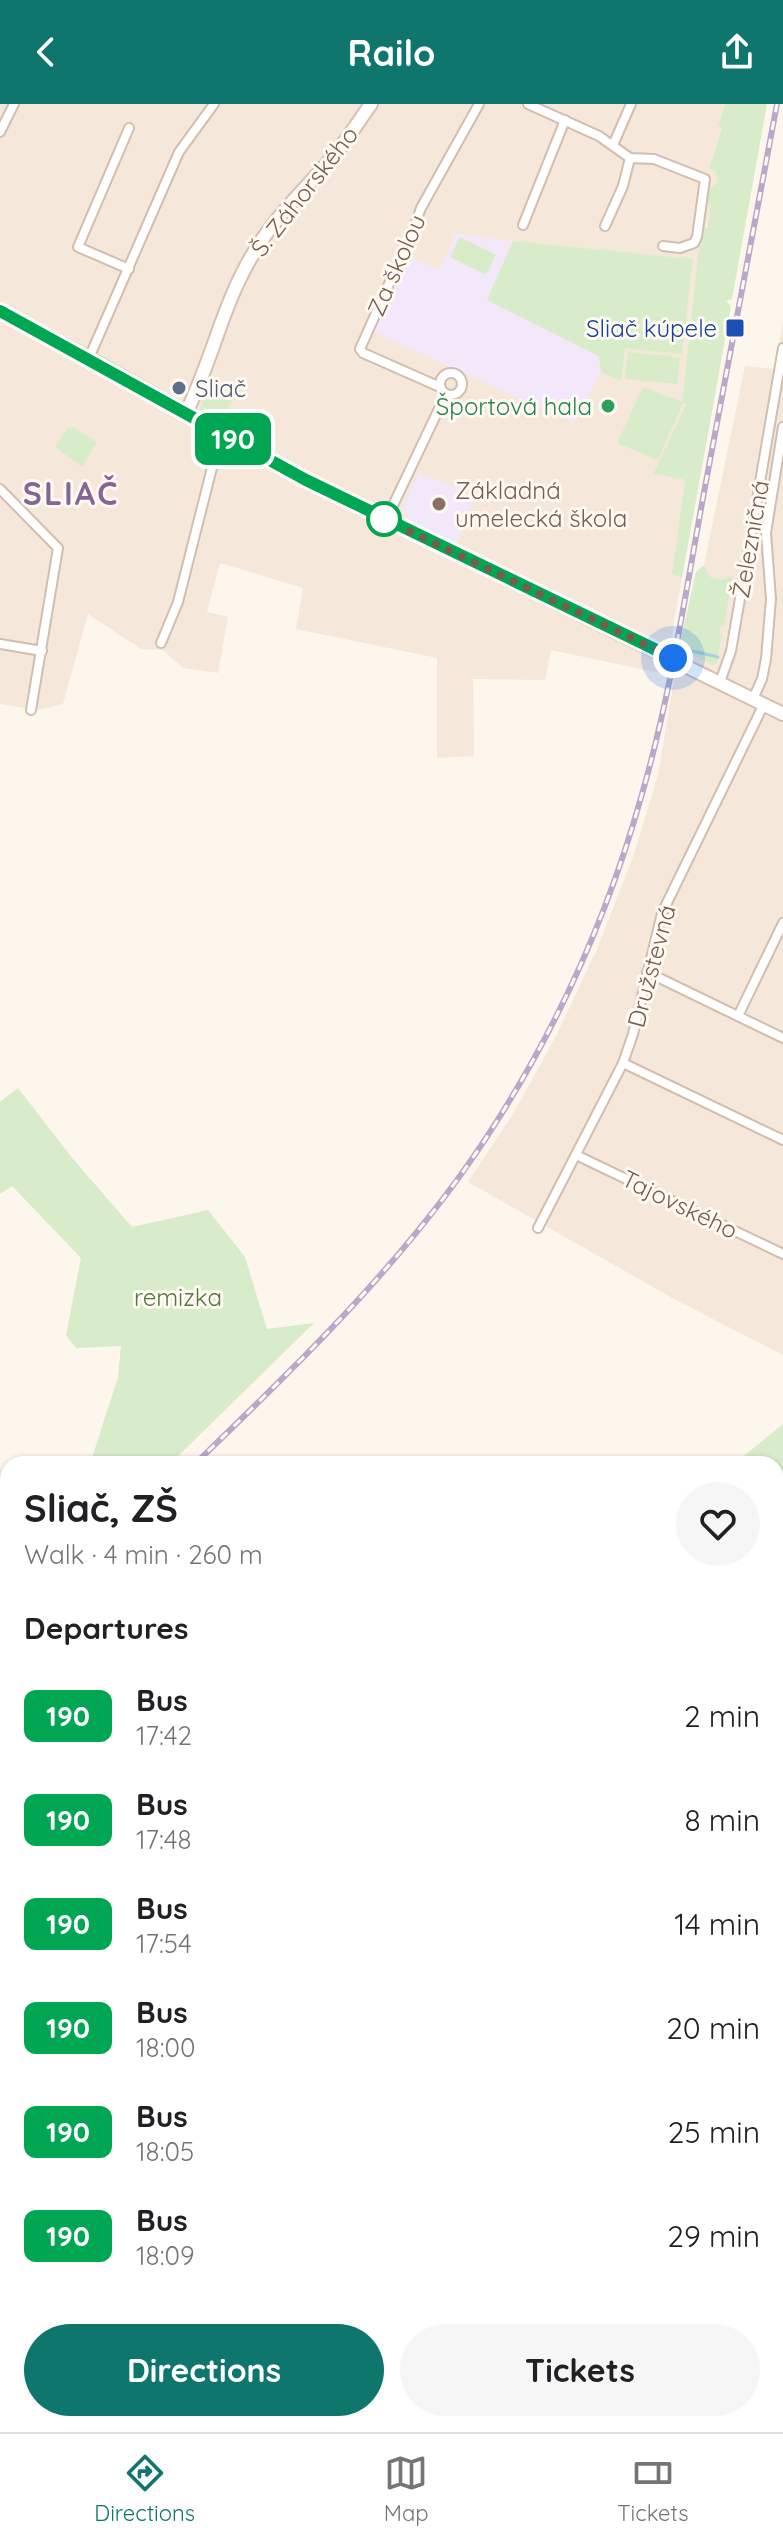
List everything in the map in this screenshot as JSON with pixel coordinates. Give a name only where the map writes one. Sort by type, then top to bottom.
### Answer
[{"type":"street","points":[[0,132],[14,104]]},
{"type":"street","points":[[89,358],[179,152],[214,104]]},
{"type":"street","name":"Š. Záhorského","points":[[186,413],[252,254],[279,215],[333,157],[371,104]]},
{"type":"street","name":"Za školou","points":[[442,389],[363,353],[361,341],[403,254],[421,208],[479,104]]},
{"type":"street","points":[[613,145],[631,104]]},
{"type":"street","points":[[531,105],[599,136],[630,158],[654,159],[705,179],[694,243],[680,248],[663,246]]},
{"type":"street","points":[[523,225],[565,120]]},
{"type":"street","points":[[129,128],[78,247],[129,269]]},
{"type":"street","points":[[605,226],[623,186],[630,158]]},
{"type":"street","points":[[0,311],[306,480],[783,714]]},
{"type":"street","name":"Železničná","points":[[720,682],[734,633],[783,348]]},
{"type":"street","points":[[386,520],[442,389],[442,376],[449,372],[458,374],[463,381],[461,390],[455,395],[442,389]]},
{"type":"street","name":"Železničná","points":[[759,702],[771,599],[766,533],[783,427]]},
{"type":"street","points":[[161,643],[178,602],[223,433]]},
{"type":"street","points":[[0,489],[58,548],[31,710]]},
{"type":"street","points":[[0,644],[42,651]]},
{"type":"street","name":"Družstevná","points":[[538,1228],[623,1063],[665,905],[759,702]]},
{"type":"street","points":[[738,1016],[783,923]]},
{"type":"street","points":[[647,972],[783,1038]]},
{"type":"street","points":[[623,1063],[783,1140]]},
{"type":"street","name":"Tajovského","points":[[576,1155],[783,1254]]},
{"type":"shaded area","points":[[0,104],[725,104],[718,125],[722,128],[709,167],[715,171],[718,181],[706,228],[701,228],[682,401],[686,404],[653,474],[685,480],[672,574],[682,578],[667,661],[662,659],[660,673],[551,650],[545,680],[473,679],[474,756],[437,758],[437,658],[296,629],[303,588],[220,563],[207,612],[228,617],[218,673],[183,668],[163,650],[141,649],[88,614],[63,704],[38,710],[0,704]]},
{"type":"shaded area","points":[[456,234],[513,241],[487,300],[599,356],[601,372],[573,423],[370,330],[406,255],[439,270]]},
{"type":"shaded area","points":[[783,322],[783,1355],[674,1299],[468,1182],[513,1114],[556,1036],[597,949],[633,857],[658,775],[679,649],[696,572],[704,565],[745,366],[775,369]]},
{"type":"shaded area","name":"Základná umelecká škola","points":[[419,473],[475,496],[457,543],[408,520],[410,516],[401,512]]},
{"type":"green space","points":[[725,104],[767,104],[732,299],[726,301],[731,306],[682,578],[672,574],[685,480],[653,474],[686,404],[683,403],[658,460],[617,443],[643,387],[682,402],[701,227],[707,228],[711,204],[706,202],[709,191],[718,181],[715,171],[709,168],[722,128],[718,126]]},
{"type":"green space","points":[[460,237],[496,255],[486,275],[450,257]]},
{"type":"green space","points":[[513,241],[693,259],[682,354],[625,348],[621,381],[601,372],[599,356],[487,300]]},
{"type":"green space","points":[[628,352],[680,357],[677,384],[625,379]]},
{"type":"green space","points":[[208,387],[234,398],[220,423],[199,411]]},
{"type":"green space","points":[[73,427],[97,442],[82,467],[55,447],[67,429]]},
{"type":"green space","points":[[704,566],[710,577],[721,580],[732,576],[724,626],[721,626],[719,634],[722,635],[717,662],[713,665],[679,649],[696,572]]},
{"type":"green space","name":"remizka","points":[[18,1088],[73,1159],[132,1227],[208,1210],[245,1257],[267,1329],[314,1323],[178,1456],[93,1456],[118,1377],[121,1346],[76,1348],[66,1335],[81,1258],[12,1186],[0,1194],[0,1102]]},
{"type":"green space","points":[[783,1424],[783,1456],[744,1456]]},
{"type":"waterway","points":[[679,648],[718,657]]},
{"type":"railway","points":[[203,1456],[356,1302],[431,1215],[465,1169],[520,1083],[582,963],[629,837],[661,718],[777,104]]},
{"type":"bus line","name":"190","points":[[0,311],[306,480],[673,658]]},
{"type":"place","name":"Sliač kúpele","points":[[735,328]]},
{"type":"place","name":"Sliač","points":[[179,388]]},
{"type":"place","name":"Športová hala","points":[[608,406]]},
{"type":"place","name":"Základná umelecká škola","points":[[439,504]]},
{"type":"district","name":"SLIAČ","points":[[71,493]]},
{"type":"route","points":[[384,519],[673,658]]}]
